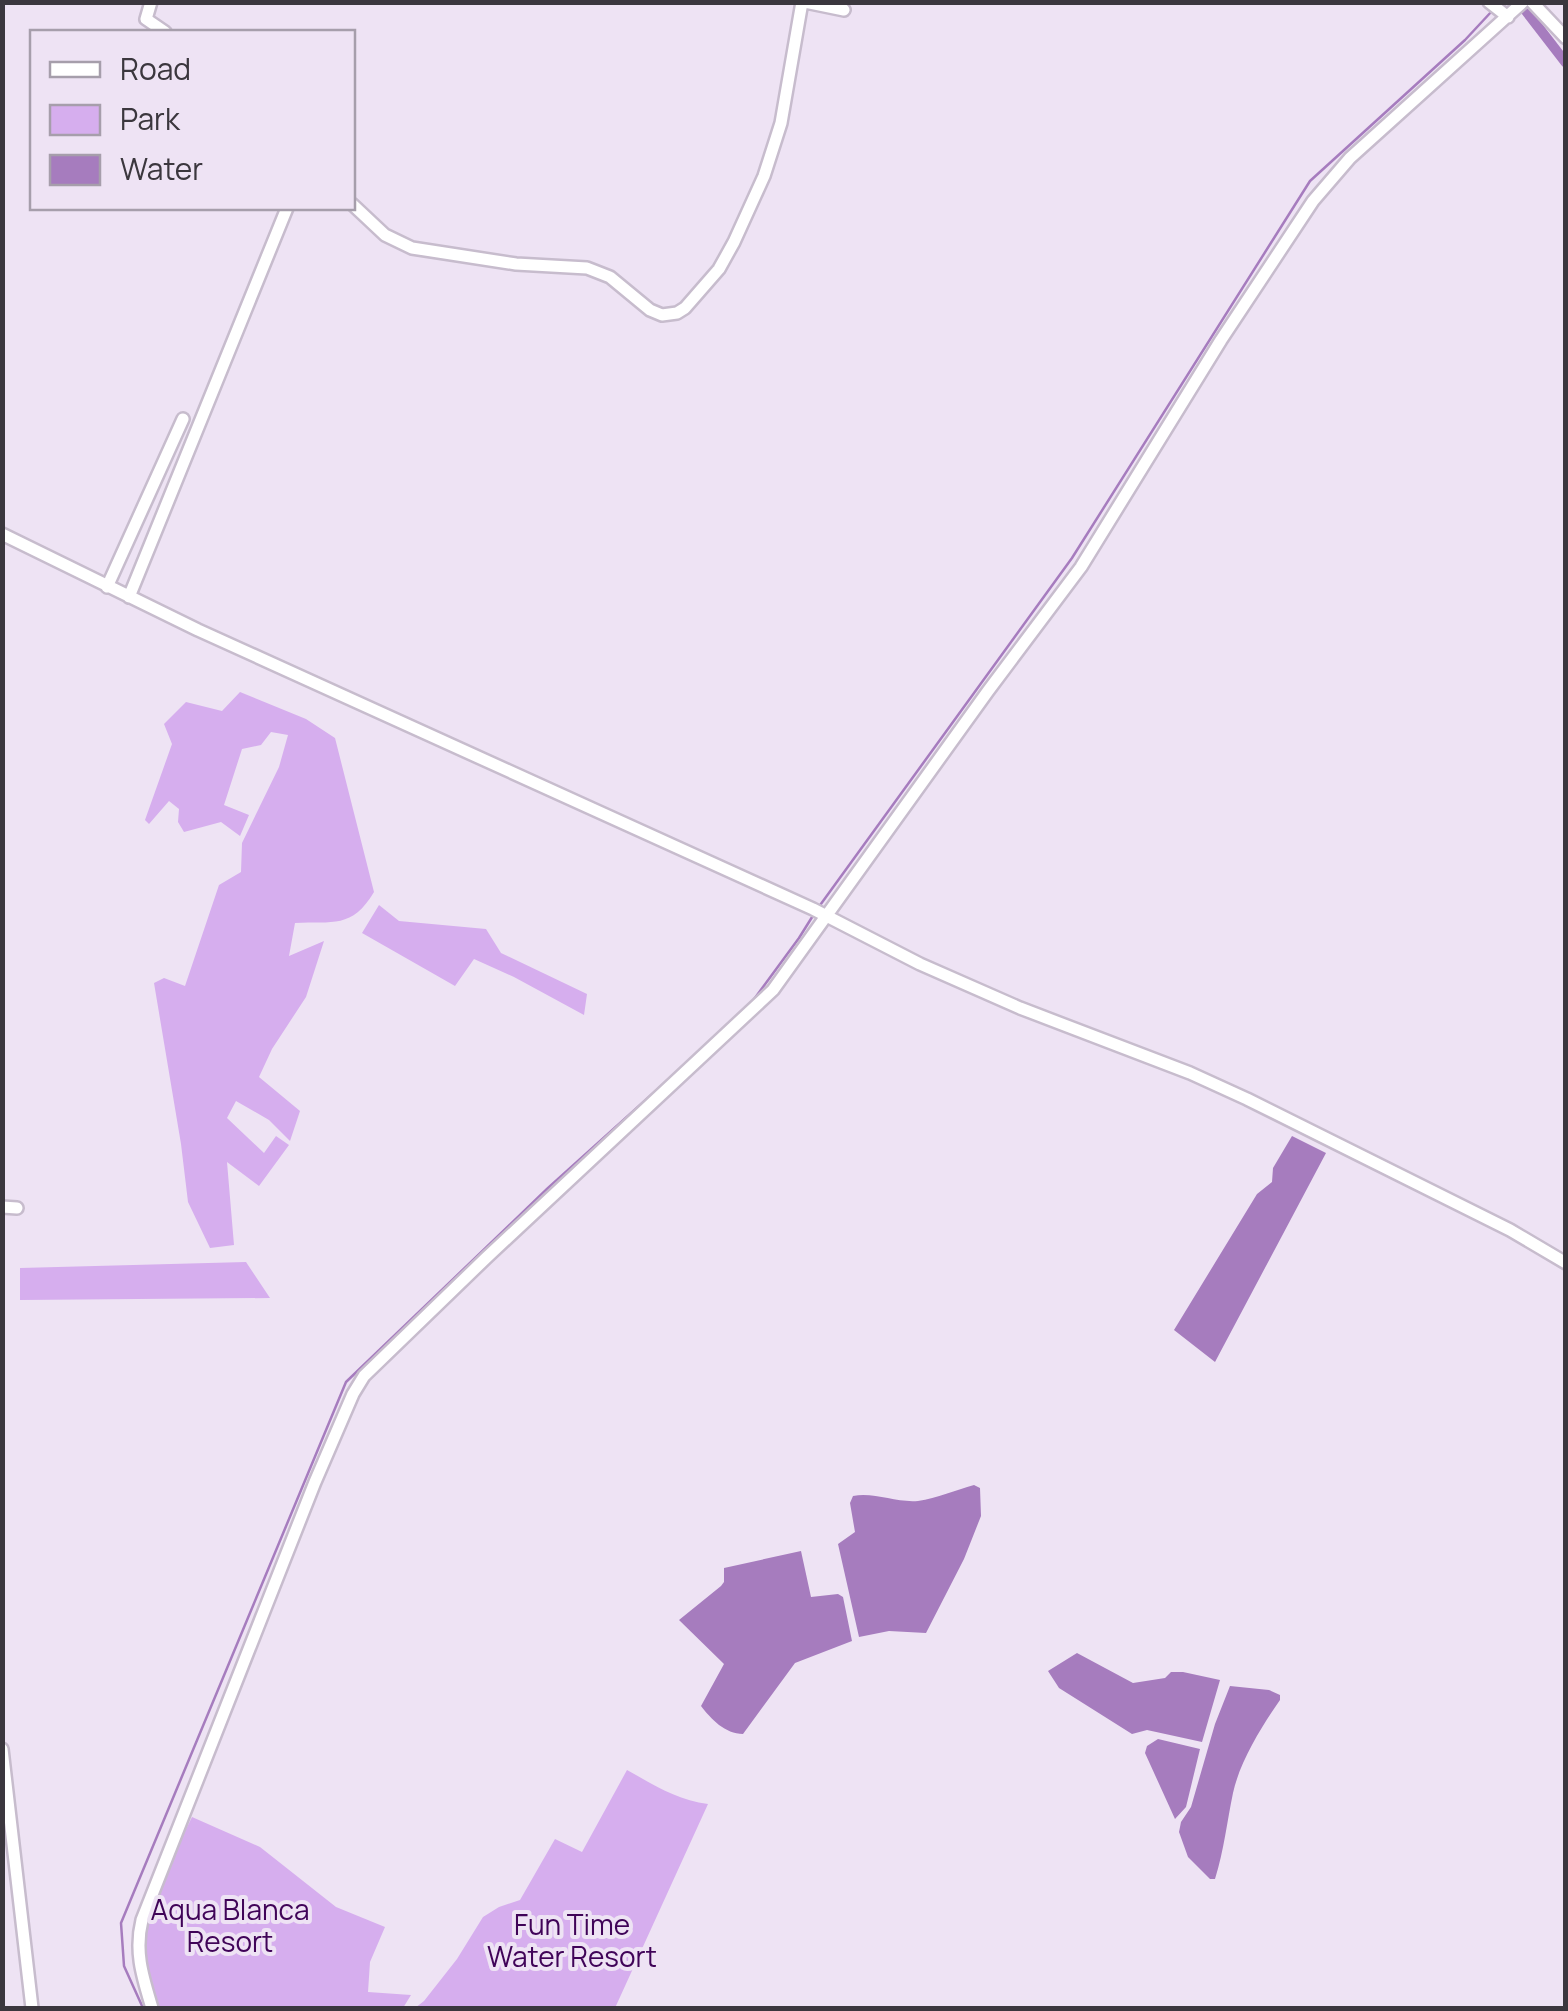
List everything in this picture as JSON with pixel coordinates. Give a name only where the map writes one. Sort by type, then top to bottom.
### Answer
[{"type":"street","points":[[151,2],[146,19],[161,30]]},
{"type":"street","points":[[355,207],[385,235],[412,248],[516,264],[587,268],[610,278],[650,310],[677,313],[719,268],[764,176],[781,123],[804,2],[844,10]]},
{"type":"street","points":[[152,2008],[137,1951],[142,1920],[314,1482],[364,1376],[773,990],[820,913],[1081,567],[1221,340],[1313,201],[1350,158],[1501,11],[1524,2]]},
{"type":"street","points":[[1532,2],[1566,38]]},
{"type":"street","points":[[129,597],[285,210]]},
{"type":"street","points":[[106,586],[183,419]]},
{"type":"street","points":[[2,534],[129,597],[820,913],[920,964],[1247,1099],[1510,1230],[1566,1263]]},
{"type":"street","points":[[2,1208],[17,1208]]},
{"type":"street","points":[[2,1749],[32,2008]]},
{"type":"green space","points":[[240,692],[306,719],[335,738],[374,892],[349,918],[295,923],[289,956],[324,941],[306,997],[259,1077],[300,1111],[290,1141],[269,1120],[236,1101],[227,1118],[264,1153],[276,1136],[289,1145],[259,1186],[227,1162],[234,1245],[210,1248],[188,1202],[154,983],[164,978],[185,986],[219,885],[241,872],[242,843],[279,767],[288,735],[271,732],[261,745],[242,749],[224,805],[249,815],[240,836],[221,822],[184,832],[178,822],[179,809],[169,801],[149,824],[145,820],[172,744],[164,724],[186,702],[222,711]]},
{"type":"green space","points":[[379,905],[399,921],[486,929],[501,953],[587,994],[584,1015],[474,959],[455,986],[362,933]]},
{"type":"green space","points":[[246,1262],[270,1298],[20,1300],[20,1268]]},
{"type":"green space","name":"Fun Time Water Resort","points":[[627,1770],[676,1795],[708,1804],[615,2008],[415,2008],[457,1959],[483,1917],[520,1900],[555,1839],[582,1852]]},
{"type":"green space","name":"Aqua Blanca Resort","points":[[192,1817],[260,1847],[336,1907],[385,1927],[370,1962],[368,1992],[411,1995],[403,2008],[154,2008],[144,1961],[144,1930],[161,1880]]},
{"type":"water","points":[[1292,1136],[1326,1153],[1215,1362],[1174,1330],[1257,1194],[1272,1182],[1273,1168]]},
{"type":"water","points":[[974,1485],[980,1488],[981,1516],[926,1633],[889,1631],[859,1637],[838,1544],[855,1532],[850,1503],[853,1496],[918,1501]]},
{"type":"water","points":[[801,1551],[811,1597],[843,1597],[852,1641],[795,1663],[743,1734],[724,1729],[701,1706],[724,1664],[679,1620],[721,1586],[724,1568]]},
{"type":"water","points":[[1077,1653],[1133,1683],[1165,1678],[1171,1672],[1220,1680],[1202,1742],[1147,1730],[1132,1734],[1059,1688],[1048,1671]]},
{"type":"water","points":[[1230,1686],[1269,1690],[1280,1695],[1280,1700],[1241,1769],[1215,1879],[1210,1879],[1188,1857],[1179,1832],[1191,1807]]},
{"type":"water","points":[[1158,1739],[1200,1749],[1186,1807],[1175,1819],[1145,1753],[1147,1746]]},
{"type":"waterway","points":[[1519,2],[1566,63]]},
{"type":"waterway","points":[[818,908],[1072,558],[1310,181],[1492,11]]},
{"type":"waterway","points":[[752,1002],[814,914]]},
{"type":"waterway","points":[[143,2008],[124,1966],[121,1923],[346,1382],[548,1188],[699,1052]]}]
